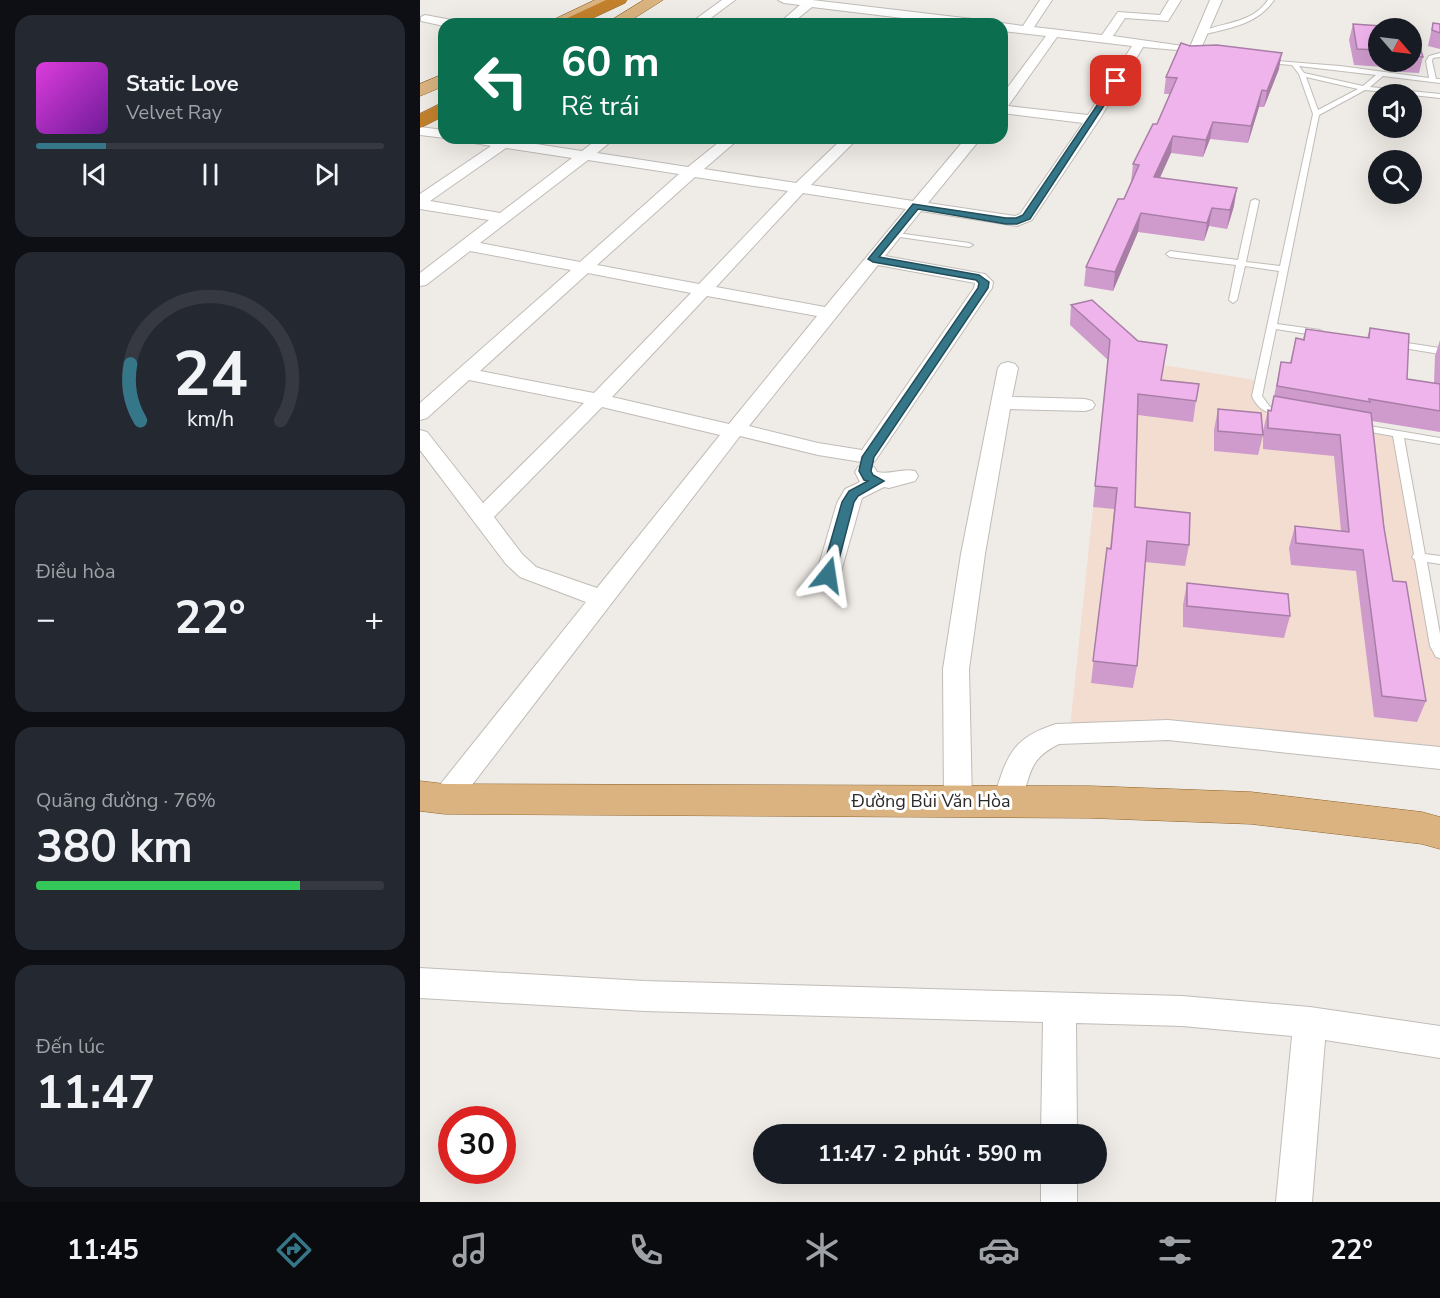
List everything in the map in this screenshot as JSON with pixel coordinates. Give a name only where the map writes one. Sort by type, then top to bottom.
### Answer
[{"type":"highway","points":[[580,18],[619,0]]},
{"type":"highway","points":[[613,18],[643,0]]},
{"type":"highway","points":[[420,96],[438,86]]},
{"type":"highway","points":[[420,117],[438,110]]},
{"type":"highway","points":[[420,122],[438,112]]},
{"type":"main road","points":[[570,18],[608,0]]},
{"type":"main road","points":[[624,18],[655,0]]},
{"type":"main road","points":[[420,91],[438,84]]},
{"type":"main road","name":"Đường Bùi Văn Hòa","points":[[432,798],[1007,800],[1251,808],[1422,828],[1440,833]]},
{"type":"street","points":[[704,18],[729,0]]},
{"type":"street","points":[[791,0],[930,18]]},
{"type":"street","points":[[874,18],[896,0]]},
{"type":"street","points":[[1026,30],[1046,0]]},
{"type":"street","points":[[1106,38],[1122,14],[1164,19],[1175,0]]},
{"type":"street","points":[[1008,28],[1140,42],[1194,53],[1216,0]]},
{"type":"street","points":[[791,18],[810,3]]},
{"type":"street","points":[[424,19],[438,21]]},
{"type":"street","points":[[1008,96],[1054,33]]},
{"type":"street","points":[[524,144],[799,189],[1017,221],[1026,217],[1092,120],[1140,42]]},
{"type":"street","points":[[1008,110],[1092,120]]},
{"type":"street","points":[[420,130],[438,133]]},
{"type":"street","points":[[420,202],[504,144]]},
{"type":"street","points":[[420,281],[600,144]]},
{"type":"street","points":[[420,414],[691,172],[726,144]]},
{"type":"street","points":[[481,517],[598,400],[845,144]]},
{"type":"street","points":[[432,798],[600,598],[893,234],[969,144]]},
{"type":"street","points":[[420,202],[503,218]]},
{"type":"street","points":[[468,246],[829,313]]},
{"type":"street","points":[[873,259],[979,278],[984,282],[977,298],[868,457],[865,471],[868,477],[878,481]]},
{"type":"street","points":[[958,801],[956,669],[974,554],[1008,368]]},
{"type":"street","points":[[466,374],[598,400],[818,449],[868,457]]},
{"type":"street","points":[[1002,403],[1084,405]]},
{"type":"street","points":[[420,436],[514,559],[528,572],[600,598]]},
{"type":"street","points":[[828,575],[848,502],[853,494],[878,481],[907,476]]},
{"type":"street","points":[[1007,800],[1021,757],[1039,742],[1056,735],[1168,730],[1440,758]]},
{"type":"street","points":[[420,983],[656,996],[1182,1011],[1310,1022],[1440,1042]]},
{"type":"street","points":[[1059,1124],[1060,1007]]},
{"type":"street","points":[[1294,1202],[1310,1022]]},
{"type":"street","points":[[1059,1184],[1059,1202]]},
{"type":"lane","points":[[1202,33],[1240,23],[1257,15],[1268,6],[1270,0]]},
{"type":"lane","points":[[1261,61],[1382,73],[1436,81],[1430,61],[1431,57],[1440,55]]},
{"type":"lane","points":[[1289,415],[1268,411],[1259,404],[1257,396],[1316,114],[1302,74],[1295,64]]},
{"type":"lane","points":[[1316,114],[1364,88],[1382,73]]},
{"type":"lane","points":[[1302,74],[1364,88],[1440,96]]},
{"type":"lane","points":[[1233,300],[1255,201]]},
{"type":"lane","points":[[893,234],[969,245]]},
{"type":"lane","points":[[1170,254],[1282,269]]},
{"type":"lane","points":[[1272,326],[1328,334]]},
{"type":"lane","points":[[1384,343],[1440,351]]},
{"type":"lane","points":[[1344,424],[1440,441]]},
{"type":"lane","points":[[1398,434],[1418,557],[1436,646],[1440,654]]},
{"type":"lane","points":[[1418,557],[1440,560]]},
{"type":"shaded area","points":[[1109,356],[1260,381],[1257,396],[1268,411],[1398,434],[1440,654],[1440,753],[1070,728]]},
{"type":"building","points":[[1433,23],[1440,24],[1440,33],[1432,30]]},
{"type":"building","points":[[1353,24],[1368,25],[1368,50],[1357,49]]},
{"type":"building","points":[[1181,43],[1190,46],[1217,45],[1282,53],[1267,91],[1262,90],[1251,126],[1213,122],[1206,140],[1173,136],[1154,177],[1237,188],[1230,210],[1212,208],[1207,223],[1141,213],[1115,272],[1086,267],[1118,199],[1124,199],[1139,165],[1133,164],[1153,124],[1157,124],[1177,78],[1166,77]]},
{"type":"building","points":[[1092,300],[1138,341],[1167,345],[1161,380],[1199,384],[1196,401],[1138,394],[1135,507],[1190,513],[1189,545],[1147,541],[1137,666],[1093,661],[1107,548],[1111,549],[1117,488],[1095,486],[1110,340],[1071,305]]},
{"type":"building","points":[[1370,328],[1409,334],[1407,379],[1440,384],[1440,411],[1277,386],[1281,362],[1291,363],[1296,338],[1304,340],[1306,329],[1369,338]]},
{"type":"building","points":[[1274,396],[1371,413],[1384,528],[1393,581],[1406,582],[1426,701],[1382,696],[1363,550],[1296,543],[1295,526],[1349,532],[1340,435],[1268,428],[1268,410],[1271,411]]},
{"type":"building","points":[[1218,409],[1261,413],[1263,435],[1218,431]]},
{"type":"building","points":[[1187,583],[1288,594],[1290,616],[1187,606]]},
{"type":"route","points":[[828,575],[848,502],[853,494],[878,481],[868,477],[865,471],[872,449],[946,344],[983,288],[984,282],[979,278],[873,259],[916,206],[1006,221],[1017,221],[1026,217],[1116,81]]}]
